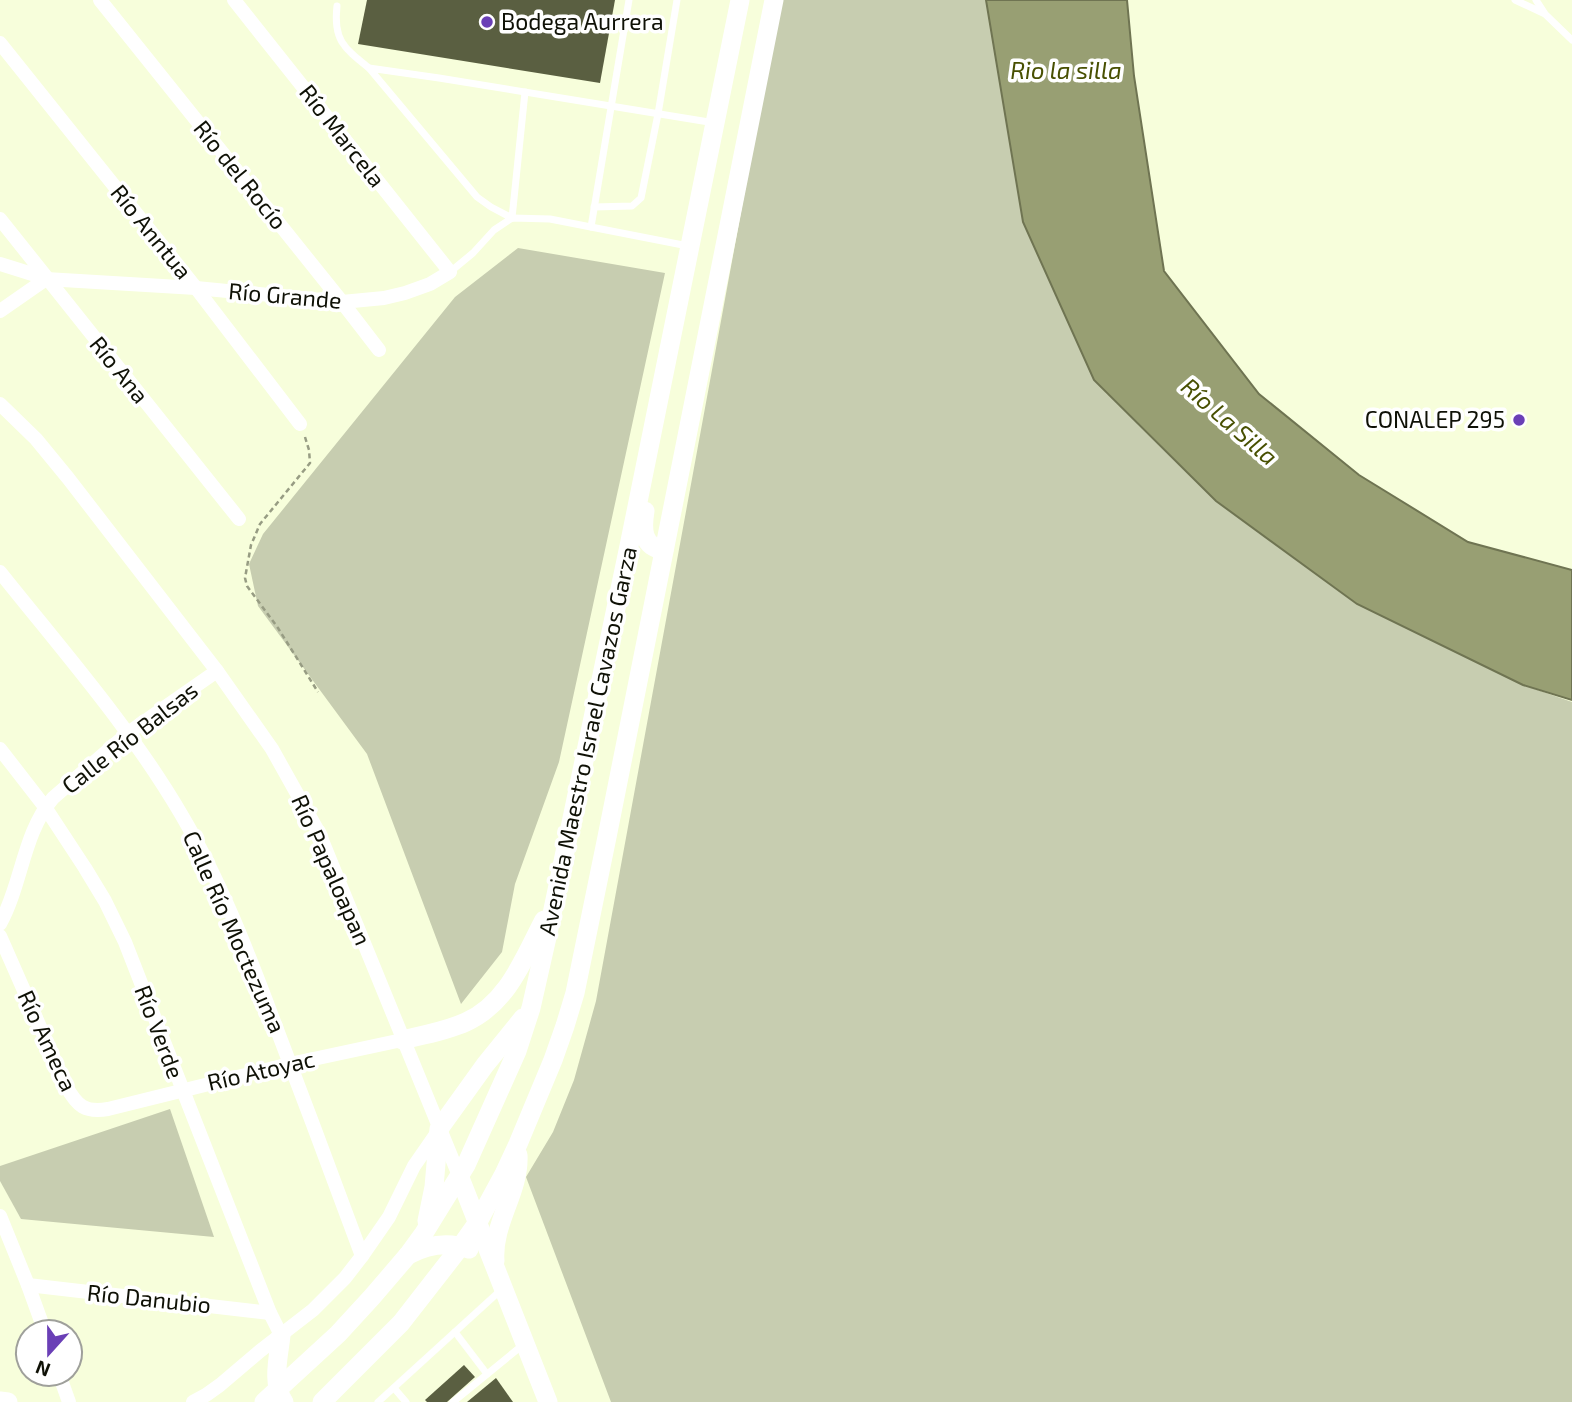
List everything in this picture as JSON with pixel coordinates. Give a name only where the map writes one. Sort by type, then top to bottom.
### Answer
[{"type":"main road","name":"Avenida Maestro Israel Cavazos Garza","points":[[275,1398],[372,1297],[424,1233],[460,1178],[517,1051],[531,1007],[556,897],[740,0]]},
{"type":"main road","name":"Avenida Maestro Israel Cavazos Garza","points":[[322,1402],[401,1323],[478,1222],[518,1144],[553,1060],[575,993],[774,0]]},
{"type":"main road","points":[[643,475],[648,492],[644,532],[653,548],[664,550]]},
{"type":"main road","points":[[402,1040],[459,1025],[490,1007],[518,971],[556,897]]},
{"type":"main road","points":[[424,1233],[434,1188],[439,1129],[531,1007]]},
{"type":"main road","points":[[498,1278],[495,1256],[497,1233],[518,1172],[518,1144]]},
{"type":"main road","name":"Río Papaloapan","points":[[460,1178],[548,1402]]},
{"type":"main road","points":[[408,1255],[440,1244],[461,1246],[481,1256],[498,1278]]},
{"type":"main road","points":[[275,1398],[281,1335]]},
{"type":"main road","points":[[0,1401],[9,1402]]},
{"type":"street","name":"Río del Rocío","points":[[100,0],[379,350]]},
{"type":"street","name":"Río Marcela","points":[[234,0],[450,272]]},
{"type":"street","name":"Río Anntua","points":[[0,43],[300,424]]},
{"type":"street","name":"Río Ana","points":[[0,219],[239,519]]},
{"type":"street","points":[[0,264],[46,279]]},
{"type":"street","name":"Río Grande","points":[[46,279],[195,288],[342,302],[405,293],[430,284],[450,272]]},
{"type":"street","points":[[0,311],[46,279]]},
{"type":"street","name":"Río Papaloapan","points":[[0,404],[36,439],[217,671],[272,749],[319,833],[460,1178]]},
{"type":"street","name":"Calle Río Moctezuma","points":[[0,572],[128,733],[181,814],[203,855],[256,972],[362,1256]]},
{"type":"street","name":"Calle Río Balsas","points":[[0,924],[45,807],[64,787],[128,733],[217,671]]},
{"type":"street","name":"Río Verde","points":[[0,749],[45,807],[105,901],[125,942],[281,1335]]},
{"type":"street","name":"Río Ameca","points":[[0,936],[66,1086],[79,1106]]},
{"type":"street","name":"Río Atoyac","points":[[79,1106],[89,1110],[108,1109],[290,1063],[402,1040]]},
{"type":"street","points":[[193,1402],[206,1395],[332,1292],[362,1256],[388,1217],[414,1166],[439,1129]]},
{"type":"street","points":[[0,1216],[39,1318]]},
{"type":"street","name":"Río Danubio","points":[[28,1285],[270,1312]]},
{"type":"lane","points":[[591,227],[629,0]]},
{"type":"lane","points":[[594,207],[632,206],[641,198],[677,0]]},
{"type":"lane","points":[[1515,0],[1545,14]]},
{"type":"lane","points":[[1536,0],[1545,14],[1572,40]]},
{"type":"lane","points":[[337,6],[337,33],[348,51],[369,68],[477,197],[491,208],[512,218],[550,219],[690,246]]},
{"type":"lane","points":[[369,68],[715,124]]},
{"type":"lane","points":[[512,218],[525,92]]},
{"type":"lane","points":[[450,272],[473,253],[494,230],[512,218]]},
{"type":"lane","points":[[378,1402],[455,1332],[498,1278]]},
{"type":"lane","points":[[455,1332],[487,1374]]},
{"type":"lane","points":[[453,1402],[525,1344]]},
{"type":"lane","points":[[394,1388],[406,1402]]},
{"type":"path","points":[[300,424],[309,450],[310,463],[260,524],[251,545],[245,578],[247,586],[278,628],[318,692]]},
{"type":"shaded area","points":[[780,0],[1039,0],[1077,270],[1523,685],[1572,702],[1572,1402],[611,1402],[526,1177],[553,1132],[574,1080],[596,1001]]},
{"type":"shaded area","points":[[518,248],[665,273],[559,762],[515,884],[502,952],[461,1004],[367,754],[258,606],[249,564],[263,534],[455,297]]},
{"type":"shaded area","points":[[170,1109],[214,1237],[21,1219],[0,1181],[0,1166]]},
{"type":"water","name":"Rio la silla","points":[[986,0],[1127,0],[1134,76],[1164,271],[1259,394],[1359,475],[1468,542],[1572,570],[1572,700],[1523,685],[1357,604],[1216,501],[1094,380],[1023,222]]},
{"type":"building","name":"Bodega Aurrera","points":[[367,0],[615,0],[600,83],[358,44]]},
{"type":"building","points":[[464,1365],[475,1377],[447,1402],[425,1400]]},
{"type":"building","points":[[496,1378],[513,1402],[467,1402]]},
{"type":"place","name":"Bodega Aurrera","points":[[487,22]]},
{"type":"place","name":"CONALEP 295","points":[[1519,420]]},
{"type":"water label","name":"Río La Silla","points":[[1229,422]]}]
